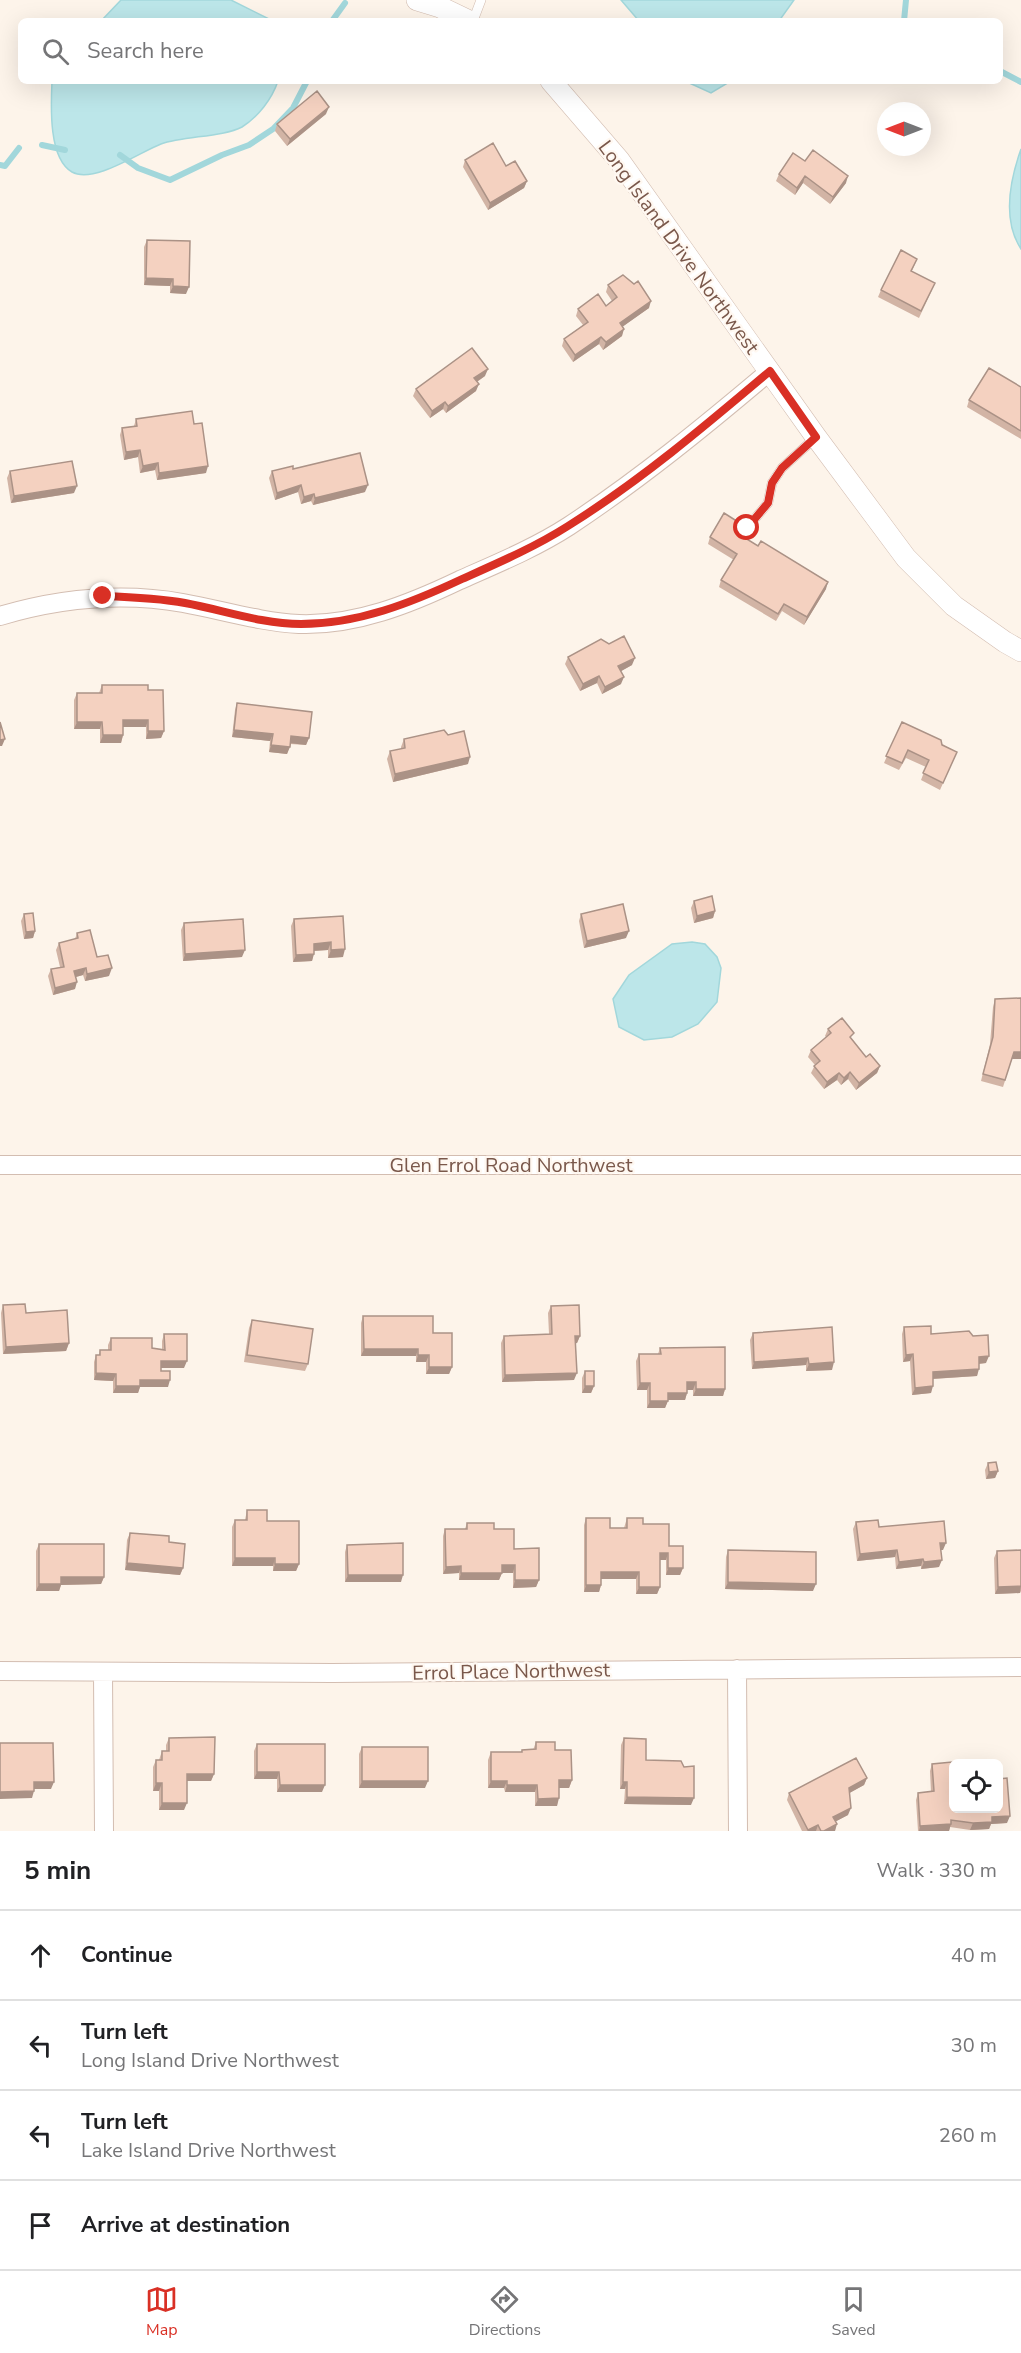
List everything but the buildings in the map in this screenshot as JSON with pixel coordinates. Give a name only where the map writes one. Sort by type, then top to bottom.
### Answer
[{"type":"street","points":[[417,0],[464,18]]},
{"type":"street","name":"Long Island Drive Northwest","points":[[554,84],[619,160],[816,437],[906,558],[954,606],[1021,651]]},
{"type":"street","points":[[0,616],[54,602],[103,596],[155,599],[268,621],[300,624],[338,622],[387,610],[427,595],[568,527],[676,450],[770,371]]},
{"type":"street","name":"Glen Errol Road Northwest","points":[[0,1165],[1021,1165]]},
{"type":"street","name":"Errol Place Northwest","points":[[0,1671],[332,1673],[1021,1667]]},
{"type":"street","points":[[737,1669],[738,1831]]},
{"type":"street","points":[[103,1671],[104,1831]]},
{"type":"lane","points":[[472,18],[481,0]]},
{"type":"lane","points":[[747,528],[768,503],[772,483],[782,468],[816,437]]},
{"type":"water","points":[[121,0],[231,0],[267,18],[104,18]]},
{"type":"water","points":[[621,0],[794,0],[781,18],[636,18]]},
{"type":"water","points":[[52,84],[277,84],[264,107],[242,127],[225,133],[161,144],[117,166],[92,174],[81,175],[72,172],[64,165],[55,143]]},
{"type":"water","points":[[692,84],[726,84],[711,93]]},
{"type":"water","points":[[1021,149],[1021,249],[1011,226],[1010,200]]},
{"type":"water","points":[[692,942],[705,944],[717,957],[721,968],[717,1002],[698,1024],[672,1037],[644,1040],[619,1027],[613,999],[629,975],[672,944]]},
{"type":"waterway","points":[[904,18],[906,0]]},
{"type":"waterway","points":[[334,18],[345,3]]},
{"type":"waterway","points":[[1003,73],[1021,82]]},
{"type":"waterway","points":[[120,155],[138,168],[170,180],[249,145],[273,129],[293,108],[305,84]]},
{"type":"waterway","points":[[42,145],[65,150]]},
{"type":"waterway","points":[[0,165],[5,166],[19,148]]},
{"type":"route","points":[[103,596],[183,603],[268,621],[300,624],[338,622],[387,610],[427,595],[568,527],[676,450],[770,371],[816,437],[782,468],[772,483],[768,503],[747,528]]}]
